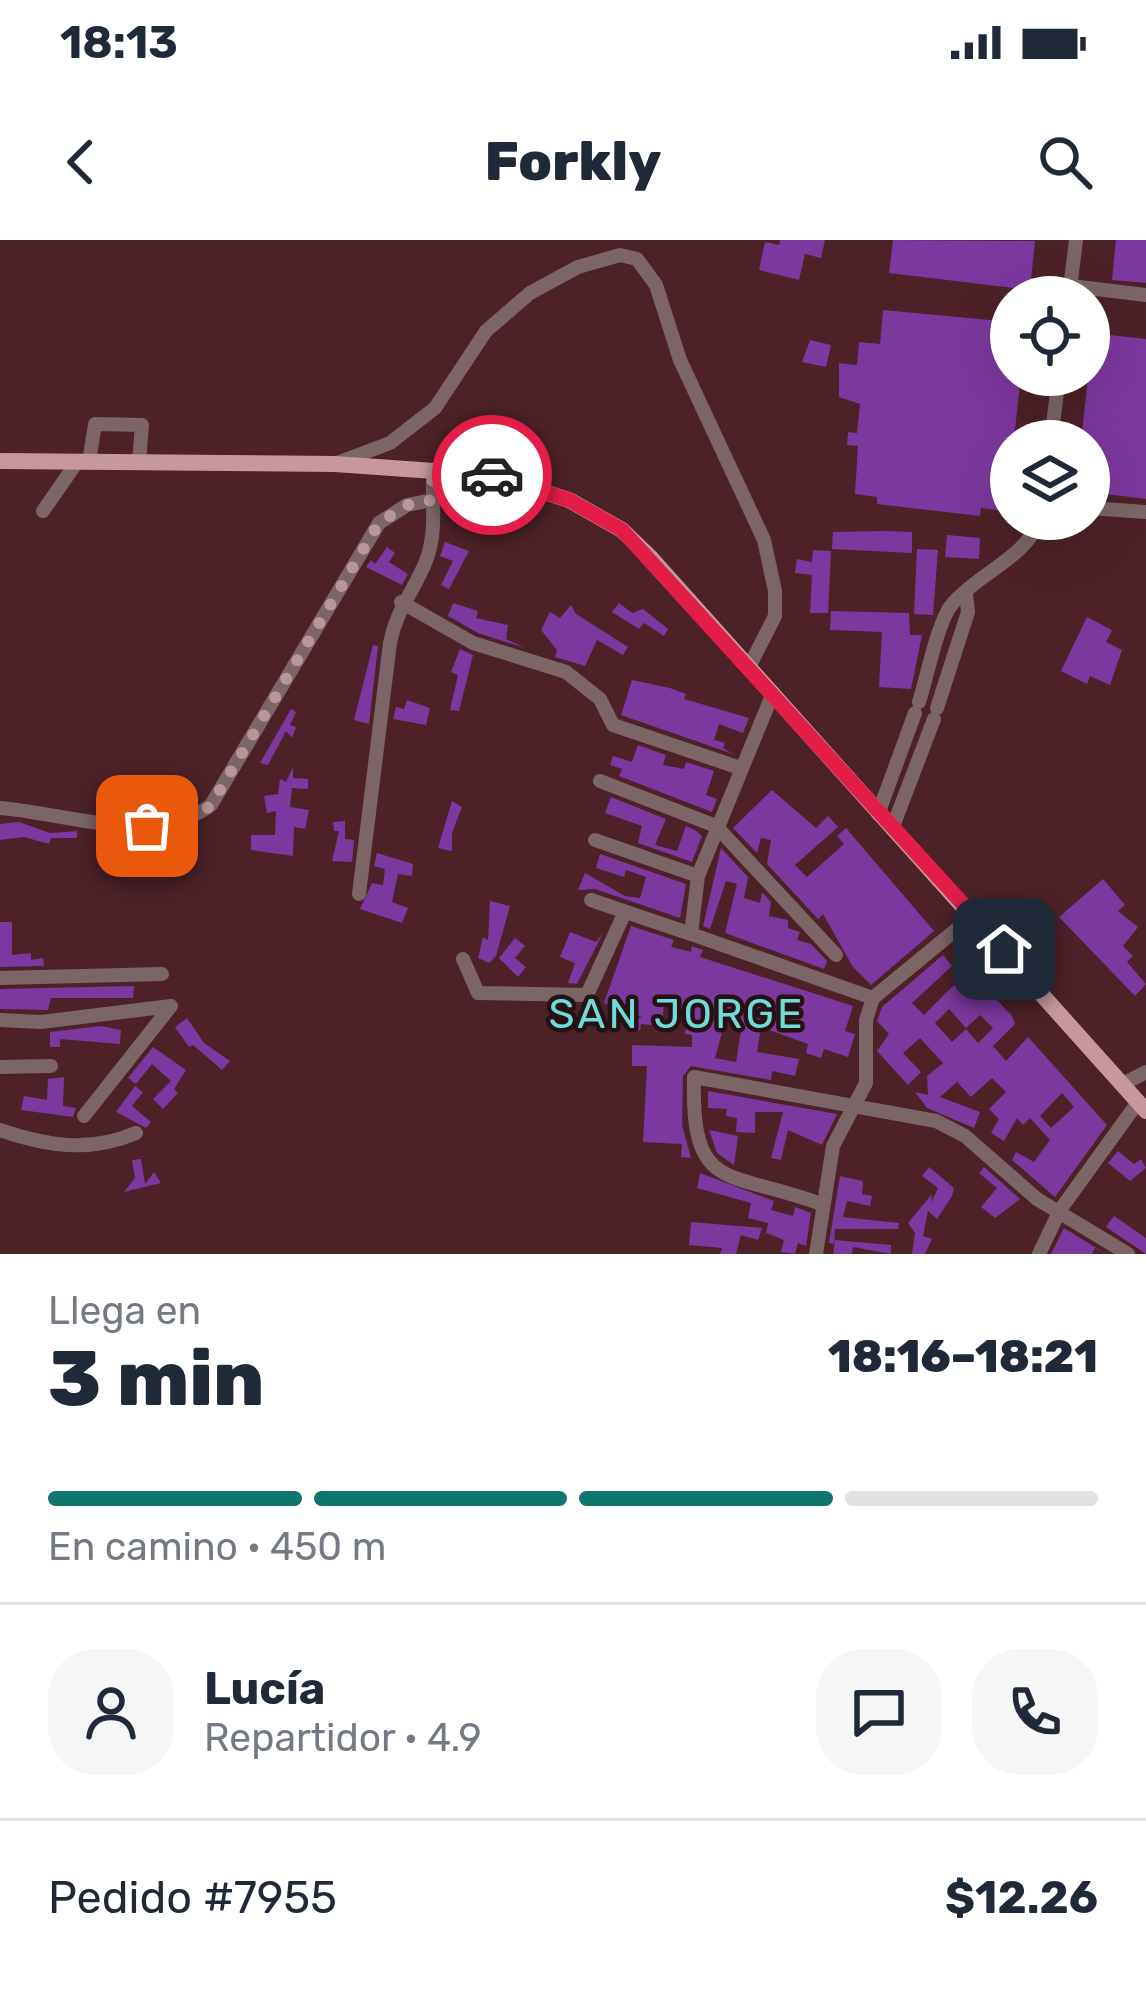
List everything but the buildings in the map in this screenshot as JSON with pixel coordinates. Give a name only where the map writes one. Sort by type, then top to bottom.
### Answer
[{"type":"main road","points":[[0,461],[335,464],[491,475],[532,485],[622,530],[750,665],[1142,1107]]},
{"type":"street","points":[[1072,276],[1076,240]]},
{"type":"street","points":[[335,464],[411,428],[435,408],[486,331],[541,286],[601,259],[637,259],[656,284],[709,430],[764,540],[776,591],[775,616],[750,665]]},
{"type":"street","points":[[1110,294],[1146,295]]},
{"type":"street","points":[[43,511],[83,462],[95,424],[142,425],[139,462]]},
{"type":"street","points":[[359,894],[390,643],[401,602],[425,563],[434,531],[433,472]]},
{"type":"street","points":[[0,808],[147,826],[196,817],[211,805],[307,651],[342,578],[379,523],[407,505],[432,500]]},
{"type":"street","points":[[1110,509],[1146,512]]},
{"type":"street","points":[[878,814],[951,604],[966,594],[979,575],[1031,540]]},
{"type":"street","points":[[892,829],[968,612],[966,594]]},
{"type":"street","points":[[401,602],[473,643],[566,672],[600,699],[613,725],[740,769]]},
{"type":"street","points":[[692,934],[698,876],[773,693]]},
{"type":"street","points":[[600,781],[716,826],[836,955]]},
{"type":"street","points":[[596,840],[698,876]]},
{"type":"street","points":[[591,900],[873,998]]},
{"type":"street","points":[[463,958],[478,993],[587,995],[625,912]]},
{"type":"street","points":[[816,1254],[833,1146],[866,1083],[866,1020],[873,998],[974,915]]},
{"type":"street","points":[[0,978],[162,974]]},
{"type":"street","points":[[0,1020],[41,1022],[171,1006],[84,1116]]},
{"type":"street","points":[[0,1067],[51,1066]]},
{"type":"street","points":[[1123,1084],[1146,1072]]},
{"type":"street","points":[[821,1204],[714,1170],[697,1149],[694,1077],[936,1121],[965,1136],[1037,1199],[1128,1254]]},
{"type":"street","points":[[1039,1254],[1060,1210],[1142,1107]]},
{"type":"street","points":[[0,1130],[70,1147],[108,1145],[136,1133]]},
{"type":"way so far","points":[[147,826],[196,817],[211,805],[307,651],[342,578],[379,523],[407,505],[432,500],[433,472],[492,475]]},
{"type":"district","name":"SAN JORGE","points":[[677,1013]]},
{"type":"route","points":[[492,475],[569,500],[622,530],[750,665],[1004,949]]}]
